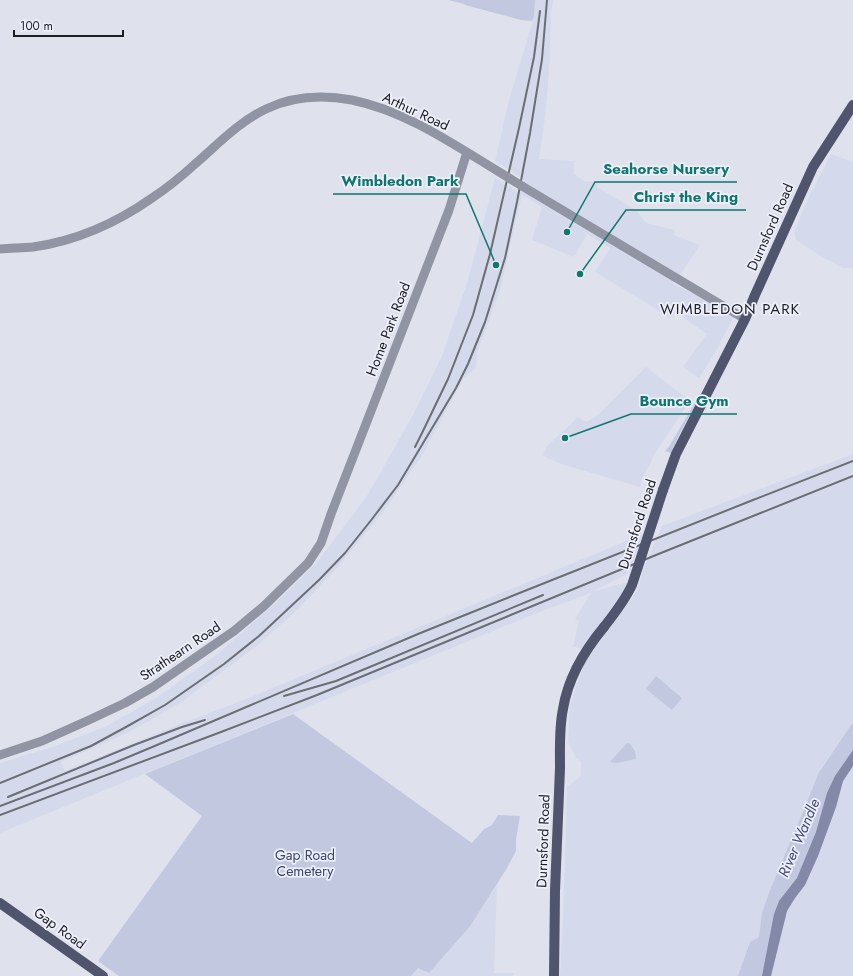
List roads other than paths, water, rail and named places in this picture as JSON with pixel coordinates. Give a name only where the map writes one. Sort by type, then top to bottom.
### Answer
[{"type":"main road","name":"Durnsford Road","points":[[554,976],[555,868],[560,749],[562,710],[568,690],[578,665],[592,641],[622,605],[632,585],[665,481],[676,454],[745,319],[813,167],[853,105]]},
{"type":"main road","name":"Gap Road","points":[[0,903],[103,976]]},
{"type":"street","name":"Arthur Road","points":[[0,248],[32,247],[53,243],[80,235],[105,225],[129,213],[152,198],[183,174],[216,144],[244,122],[267,108],[293,99],[324,97],[352,100],[386,110],[428,129],[745,319]]},
{"type":"street","name":"Home Park Road","points":[[331,514],[446,217],[467,152]]},
{"type":"street","name":"Strathearn Road","points":[[0,755],[42,741],[125,703],[153,687],[234,631],[264,606],[313,556],[321,542],[331,514]]},
{"type":"railway","points":[[0,783],[91,746],[165,705],[224,664],[259,636],[319,580],[345,553],[398,485],[456,388],[468,364],[485,322],[505,258],[530,133],[542,59],[547,0]]},
{"type":"railway","points":[[415,447],[448,379],[473,315],[490,254],[519,128],[534,57],[540,11]]},
{"type":"railway","points":[[0,806],[114,763],[418,634],[853,461]]},
{"type":"railway","points":[[0,815],[317,695],[656,555],[853,476]]},
{"type":"railway","points":[[284,696],[336,681],[543,595]]},
{"type":"railway","points":[[8,797],[134,745],[205,720]]},
{"type":"place","name":"Seahorse Nursery","points":[[567,232]]},
{"type":"place","name":"Wimbledon Park","points":[[496,265]]},
{"type":"place","name":"Christ the King","points":[[580,274]]},
{"type":"place","name":"Bounce Gym","points":[[565,438]]},
{"type":"district","name":"WIMBLEDON PARK","points":[[730,309]]},
{"type":"water label","name":"River Wandle","points":[[799,838]]},
{"type":"park label","name":"Gap Road Cemetery","points":[[305,864]]}]
